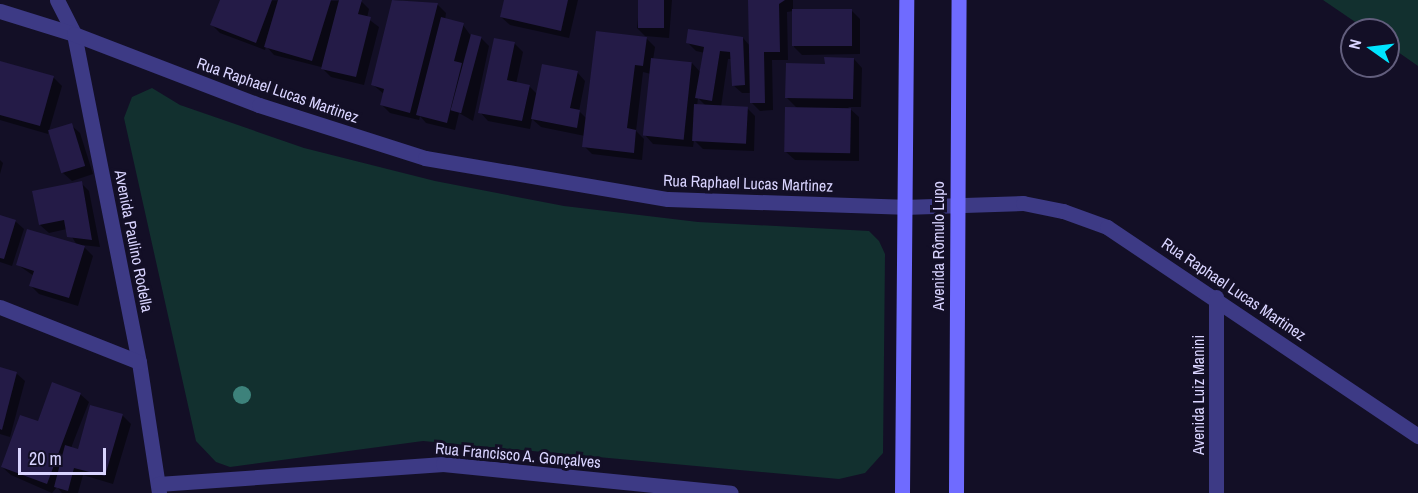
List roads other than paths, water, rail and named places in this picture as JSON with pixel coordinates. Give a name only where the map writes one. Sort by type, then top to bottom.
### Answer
[{"type":"street","name":"Avenida Paulino Rodella","points":[[57,0],[74,34],[139,362],[158,489]]},
{"type":"street","points":[[902,493],[906,0]]},
{"type":"street","name":"Avenida Rômulo Lupo","points":[[956,493],[959,0]]},
{"type":"street","name":"Rua Raphael Lucas Martinez","points":[[0,11],[74,34],[259,105],[425,158],[668,199],[903,207],[956,203],[1023,203],[1063,211],[1107,227],[1216,297],[1418,436]]},
{"type":"street","name":"Avenida Luiz Manini","points":[[1216,297],[1216,493]]},
{"type":"street","points":[[0,307],[139,362]]},
{"type":"street","name":"Rua Francisco A. Gonçalves","points":[[158,489],[443,464],[730,493]]}]
